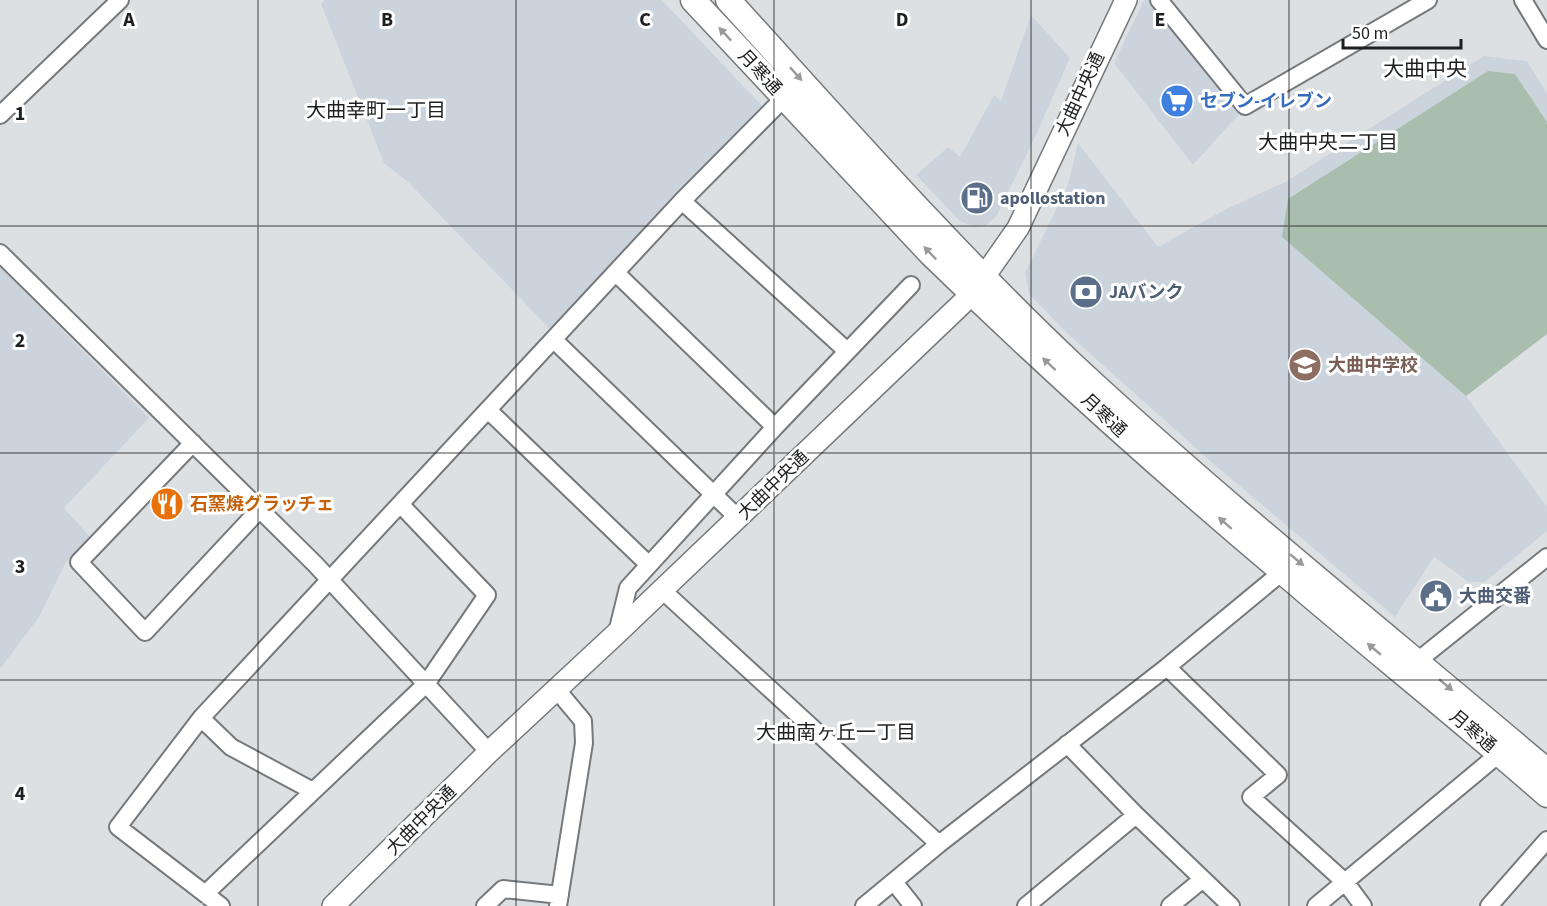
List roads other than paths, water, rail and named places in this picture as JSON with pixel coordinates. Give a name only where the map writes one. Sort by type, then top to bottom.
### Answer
[{"type":"highway","name":"月寒通","points":[[693,0],[784,98],[979,286],[1140,448],[1282,572],[1547,771]]},
{"type":"highway","name":"月寒通","points":[[728,0],[979,286],[1073,365],[1410,667],[1547,795]]},
{"type":"main road","name":"大曲中央通","points":[[333,906],[489,752],[738,518],[979,286],[1018,228],[1126,0]]},
{"type":"street","points":[[0,115],[120,0]]},
{"type":"street","points":[[1159,0],[1245,106],[1428,0]]},
{"type":"street","points":[[1523,0],[1547,40]]},
{"type":"street","points":[[221,906],[118,827],[201,717],[682,201],[784,98]]},
{"type":"street","points":[[682,201],[847,351]]},
{"type":"street","points":[[0,253],[331,580],[489,752]]},
{"type":"street","points":[[616,273],[775,427]]},
{"type":"street","points":[[617,633],[628,588],[775,427],[911,285]]},
{"type":"street","points":[[554,340],[738,518]]},
{"type":"street","points":[[488,410],[649,565]]},
{"type":"street","points":[[193,442],[79,562],[145,632],[261,509]]},
{"type":"street","points":[[205,894],[311,790],[426,684],[487,595],[401,505]]},
{"type":"street","points":[[1410,667],[1547,557]]},
{"type":"street","points":[[864,906],[939,844],[1167,667],[1282,572]]},
{"type":"street","points":[[662,590],[939,844]]},
{"type":"street","points":[[1167,667],[1278,775],[1251,797],[1346,882],[1363,906]]},
{"type":"street","points":[[484,906],[503,889],[559,901],[584,743],[583,721],[557,690]]},
{"type":"street","points":[[201,717],[231,747],[311,790]]},
{"type":"street","points":[[1067,744],[1136,815],[1231,906]]},
{"type":"street","points":[[1316,906],[1500,753]]},
{"type":"street","points":[[1026,906],[1136,815]]},
{"type":"street","points":[[1489,906],[1547,840]]},
{"type":"street","points":[[1170,906],[1203,879]]},
{"type":"street","points":[[894,882],[912,906]]},
{"type":"place","name":"セブン-イレブン","points":[[1177,101]]},
{"type":"place","name":"apollostation","points":[[977,198]]},
{"type":"place","name":"JAバンク","points":[[1086,292]]},
{"type":"place","name":"大曲中学校","points":[[1305,365]]},
{"type":"place","name":"石窯焼グラッチェ","points":[[167,504]]},
{"type":"place","name":"大曲交番","points":[[1436,596]]},
{"type":"district","name":"大曲中央","points":[[1425,69]]},
{"type":"district","name":"大曲幸町一丁目","points":[[376,110]]},
{"type":"district","name":"大曲中央二丁目","points":[[1328,142]]},
{"type":"district","name":"大曲南ヶ丘一丁目","points":[[836,732]]}]
